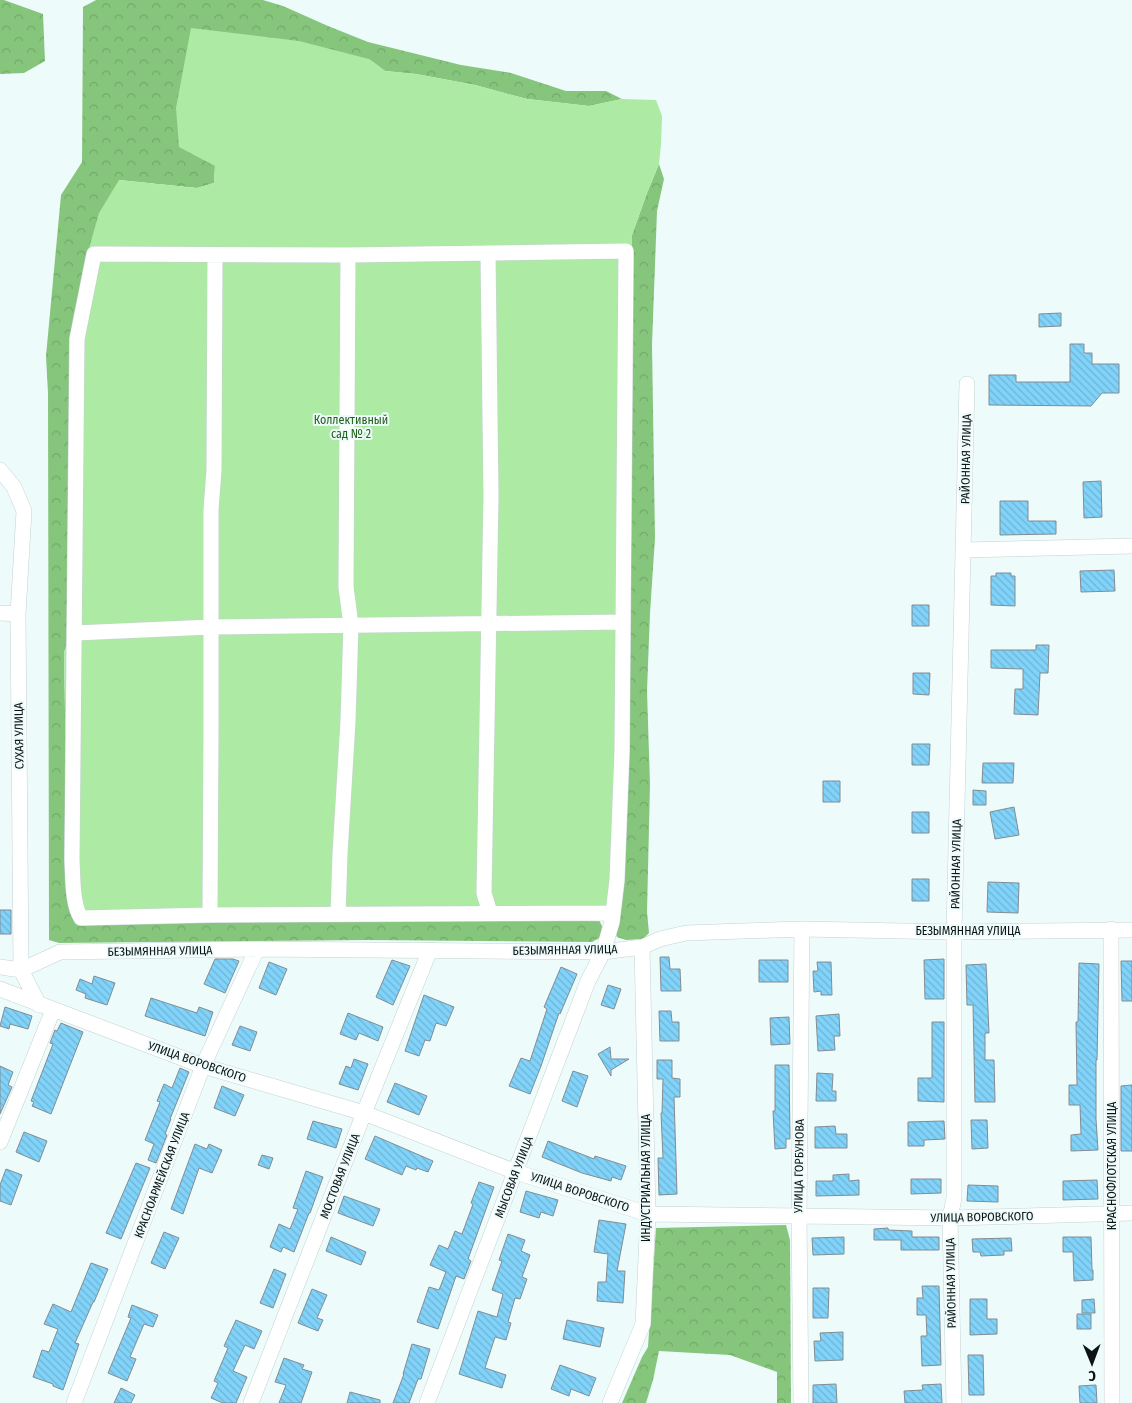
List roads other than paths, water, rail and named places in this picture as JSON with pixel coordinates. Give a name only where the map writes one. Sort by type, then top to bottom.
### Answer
[{"type":"street","name":"МЫСОВАЯ УЛИЦА","points":[[427,1403],[588,982],[603,952],[612,922],[617,880],[622,750],[626,251],[488,253]]},
{"type":"street","points":[[490,913],[484,893],[491,486],[488,253],[348,255],[94,254],[77,339],[72,860],[75,898],[79,916],[82,918],[210,915],[613,913]]},
{"type":"street","points":[[210,915],[211,510],[214,470],[215,255]]},
{"type":"street","points":[[338,914],[351,626],[346,587],[348,255]]},
{"type":"street","name":"РАЙОННАЯ УЛИЦА","points":[[954,1403],[950,1218],[954,1198],[954,932],[967,384]]},
{"type":"street","name":"СУХАЯ УЛИЦА","points":[[0,470],[14,486],[24,511],[18,614],[21,970],[46,1007]]},
{"type":"street","points":[[964,550],[1132,546]]},
{"type":"street","points":[[0,613],[18,614]]},
{"type":"street","points":[[75,634],[211,627],[623,622]]},
{"type":"street","name":"БЕЗЫМЯННАЯ УЛИЦА","points":[[21,970],[60,952],[256,949],[603,952],[642,947],[660,939],[686,933],[802,928],[954,932],[1132,930]]},
{"type":"street","name":"УЛИЦА ГОРБУНОВА","points":[[801,1403],[799,1216],[802,928]]},
{"type":"street","name":"КРАСНОФЛОТСКАЯ УЛИЦА","points":[[1112,929],[1112,1403]]},
{"type":"street","name":"ИНДУСТРИАЛЬНАЯ УЛИЦА","points":[[610,1403],[643,1324],[648,1214],[642,947]]},
{"type":"street","name":"КРАСНОАРМЕЙСКАЯ УЛИЦА","points":[[74,1403],[203,1066],[256,949]]},
{"type":"street","name":"МОСТОВАЯ УЛИЦА","points":[[251,1403],[430,950]]},
{"type":"street","points":[[0,967],[21,970]]},
{"type":"street","name":"УЛИЦА ВОРОВСКОГО","points":[[0,989],[203,1066],[364,1113],[516,1172],[648,1214],[950,1218],[1132,1213]]},
{"type":"street","points":[[0,1142],[46,1007]]},
{"type":"park label","name":"Коллективный сад № 2","points":[[351,427]]}]
